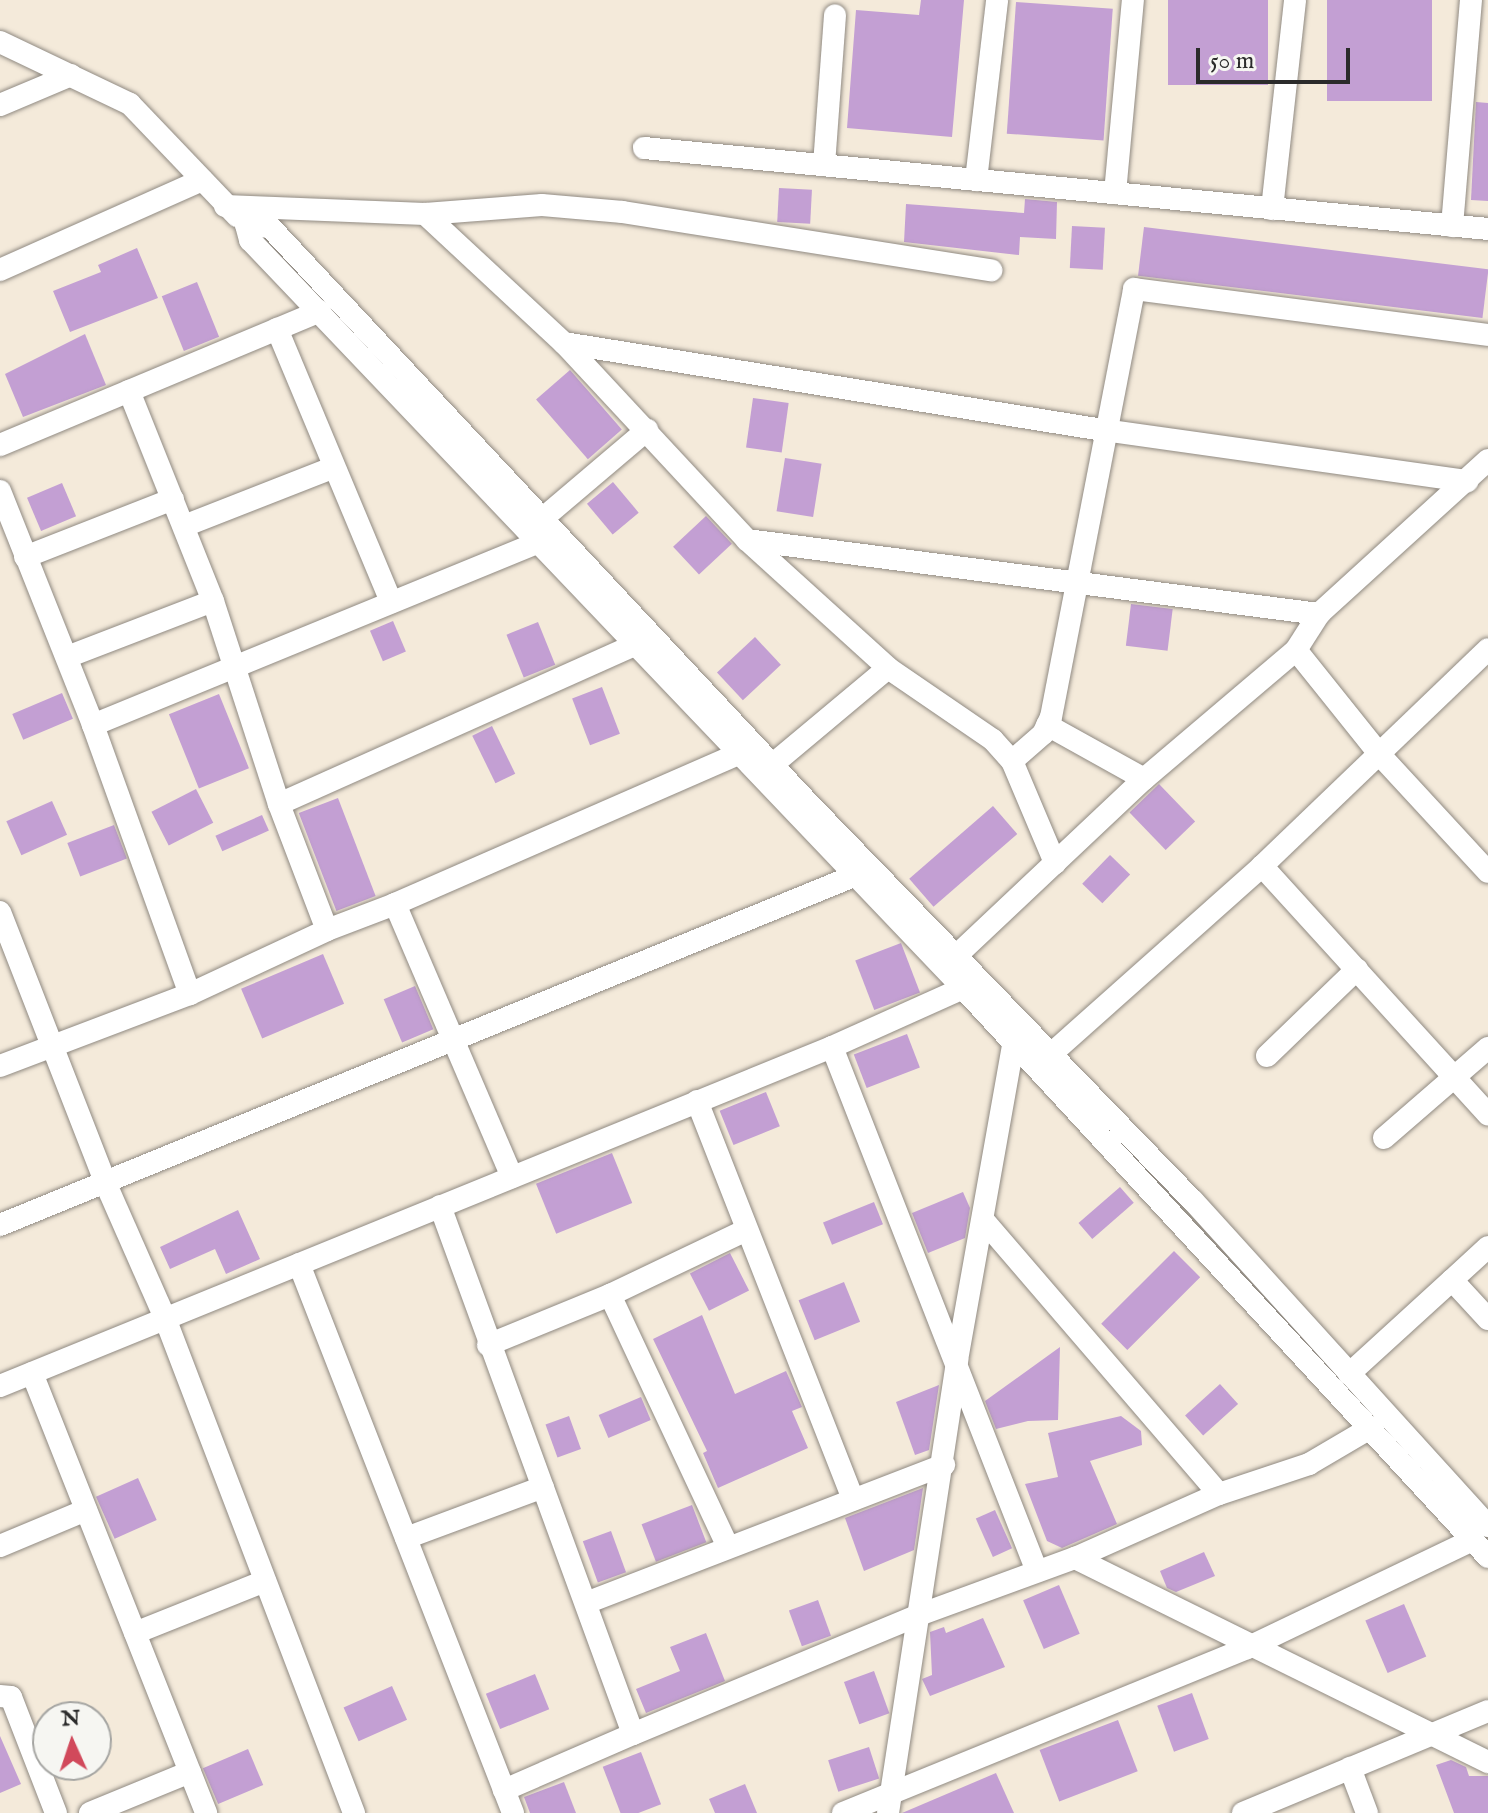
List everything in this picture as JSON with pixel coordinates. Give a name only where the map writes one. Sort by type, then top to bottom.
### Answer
[{"type":"street","points":[[976,180],[997,0]]},
{"type":"street","points":[[1115,193],[1133,0]]},
{"type":"street","points":[[1272,209],[1295,0]]},
{"type":"street","points":[[1452,226],[1471,0]]},
{"type":"street","points":[[824,165],[835,15]]},
{"type":"street","points":[[0,42],[130,104],[246,225],[250,240],[542,530],[956,956],[1020,1038],[957,1360],[944,1465],[889,1804]]},
{"type":"street","points":[[0,105],[71,75]]},
{"type":"street","points":[[644,148],[1488,229]]},
{"type":"street","points":[[0,270],[202,180]]},
{"type":"street","points":[[225,206],[425,214],[542,205],[623,212],[991,270]]},
{"type":"street","points":[[425,214],[564,343],[747,540],[888,668],[993,740],[1012,761],[1055,863]]},
{"type":"street","points":[[246,225],[270,227],[542,530],[637,644],[854,876],[963,988],[1044,1061],[1349,1374],[1480,1533],[1488,1557]]},
{"type":"street","points":[[1012,761],[1047,725],[1079,581],[1103,430],[1134,289],[1488,335]]},
{"type":"street","points":[[0,445],[320,311]]},
{"type":"street","points":[[277,329],[332,468],[391,602]]},
{"type":"street","points":[[564,343],[1103,430],[1467,481]]},
{"type":"street","points":[[129,391],[213,601],[279,804],[327,930]]},
{"type":"street","points":[[93,725],[391,602],[542,530],[647,430]]},
{"type":"street","points":[[956,956],[1144,779],[1296,650],[1319,614],[1488,460]]},
{"type":"street","points":[[184,526],[332,468]]},
{"type":"street","points":[[0,491],[93,725],[190,994]]},
{"type":"street","points":[[25,557],[173,499]]},
{"type":"street","points":[[747,540],[1319,614]]},
{"type":"street","points":[[67,657],[213,601]]},
{"type":"street","points":[[279,804],[637,644]]},
{"type":"street","points":[[1044,1061],[1262,866],[1488,649]]},
{"type":"street","points":[[1296,650],[1380,755],[1483,858]]},
{"type":"street","points":[[772,765],[888,668]]},
{"type":"street","points":[[1047,725],[1144,779]]},
{"type":"street","points":[[0,1066],[190,994],[327,930],[395,904],[740,753]]},
{"type":"street","points":[[1262,866],[1488,1114]]},
{"type":"street","points":[[0,1225],[854,876]]},
{"type":"street","points":[[395,904],[512,1177]]},
{"type":"street","points":[[0,912],[105,1182],[165,1318],[354,1813]]},
{"type":"street","points":[[1267,1056],[1357,969]]},
{"type":"street","points":[[0,1386],[832,1047],[963,988]]},
{"type":"street","points":[[832,1047],[957,1360],[1036,1569]]},
{"type":"street","points":[[1384,1138],[1456,1079],[1488,1048]]},
{"type":"street","points":[[1044,1061],[1372,1427],[1480,1533]]},
{"type":"street","points":[[697,1101],[853,1500]]},
{"type":"street","points":[[440,1206],[488,1345],[633,1734]]},
{"type":"street","points":[[984,1221],[1219,1494]]},
{"type":"street","points":[[488,1345],[610,1295],[746,1230]]},
{"type":"street","points":[[1349,1374],[1488,1247]]},
{"type":"street","points":[[299,1264],[513,1813]]},
{"type":"street","points":[[1452,1280],[1488,1319]]},
{"type":"street","points":[[610,1295],[728,1547]]},
{"type":"street","points":[[32,1373],[206,1813]]},
{"type":"street","points":[[504,1790],[919,1615],[1036,1569],[1075,1558],[1219,1494],[1309,1464],[1372,1427]]},
{"type":"street","points":[[586,1603],[944,1465]]},
{"type":"street","points":[[406,1538],[543,1487]]},
{"type":"street","points":[[0,1546],[86,1510]]},
{"type":"street","points":[[843,1813],[889,1804],[1247,1648],[1480,1533]]},
{"type":"street","points":[[1075,1558],[1247,1648],[1488,1762]]},
{"type":"street","points":[[135,1633],[265,1581]]},
{"type":"street","points":[[0,1696],[11,1697],[56,1813]]},
{"type":"street","points":[[1243,1813],[1488,1711]]},
{"type":"street","points":[[1350,1768],[1367,1813]]},
{"type":"street","points":[[90,1813],[190,1772]]},
{"type":"building","points":[[921,0],[964,0],[952,137],[847,128],[856,10],[919,15]]},
{"type":"building","points":[[1168,0],[1268,0],[1268,85],[1168,85]]},
{"type":"building","points":[[1327,0],[1432,0],[1432,101],[1327,101]]},
{"type":"building","points":[[1016,2],[1113,9],[1104,140],[1007,134]]},
{"type":"building","points":[[1476,102],[1488,103],[1488,201],[1471,200]]},
{"type":"building","points":[[779,188],[812,190],[810,224],[777,222]]},
{"type":"building","points":[[1025,199],[1057,202],[1056,239],[1020,237],[1019,255],[904,242],[906,204],[1024,213]]},
{"type":"building","points":[[1072,226],[1105,228],[1103,270],[1070,268]]},
{"type":"building","points":[[1144,227],[1488,269],[1482,318],[1138,276]]},
{"type":"building","points":[[137,248],[158,298],[70,332],[53,291],[101,272],[98,265]]},
{"type":"building","points":[[197,282],[219,337],[184,351],[162,296]]},
{"type":"building","points":[[85,334],[106,385],[23,417],[5,374]]},
{"type":"building","points":[[570,370],[622,430],[588,459],[536,400]]},
{"type":"building","points":[[753,398],[789,403],[782,453],[746,448]]},
{"type":"building","points":[[785,458],[822,464],[813,517],[777,511]]},
{"type":"building","points":[[613,482],[639,513],[613,534],[587,504]]},
{"type":"building","points":[[62,483],[76,516],[41,531],[27,498]]},
{"type":"building","points":[[706,516],[732,544],[699,574],[673,547]]},
{"type":"building","points":[[1131,604],[1173,609],[1168,651],[1126,646]]},
{"type":"building","points":[[393,621],[406,651],[383,661],[370,631]]},
{"type":"building","points":[[538,622],[555,665],[524,677],[506,635]]},
{"type":"building","points":[[755,637],[781,665],[743,700],[717,672]]},
{"type":"building","points":[[602,687],[620,734],[590,745],[572,698]]},
{"type":"building","points":[[62,693],[73,719],[23,740],[12,714]]},
{"type":"building","points":[[219,694],[249,768],[199,788],[169,714]]},
{"type":"building","points":[[492,726],[515,774],[495,783],[472,736]]},
{"type":"building","points":[[1159,784],[1195,821],[1166,850],[1130,812]]},
{"type":"building","points":[[196,789],[213,823],[169,846],[151,812]]},
{"type":"building","points":[[338,798],[376,896],[336,911],[299,813]]},
{"type":"building","points":[[52,801],[67,835],[21,855],[6,821]]},
{"type":"building","points":[[993,806],[1017,834],[934,907],[909,879]]},
{"type":"building","points":[[262,815],[269,831],[222,851],[215,836]]},
{"type":"building","points":[[114,825],[127,859],[80,877],[67,843]]},
{"type":"building","points":[[1110,855],[1130,874],[1102,903],[1082,884]]},
{"type":"building","points":[[901,943],[920,992],[874,1010],[855,961]]},
{"type":"building","points":[[323,954],[344,1004],[262,1038],[241,989]]},
{"type":"building","points":[[415,986],[433,1029],[402,1043],[384,999]]},
{"type":"building","points":[[907,1034],[920,1068],[867,1088],[854,1054]]},
{"type":"building","points":[[766,1092],[780,1126],[734,1145],[720,1111]]},
{"type":"building","points":[[612,1153],[632,1203],[556,1234],[536,1184]]},
{"type":"building","points":[[1120,1187],[1134,1203],[1092,1239],[1078,1223]]},
{"type":"building","points":[[963,1192],[970,1208],[965,1238],[928,1253],[912,1213]]},
{"type":"building","points":[[874,1202],[883,1224],[832,1245],[823,1223]]},
{"type":"building","points":[[238,1210],[260,1259],[226,1274],[215,1249],[170,1269],[160,1247]]},
{"type":"building","points":[[1174,1251],[1200,1277],[1127,1350],[1101,1324]]},
{"type":"building","points":[[730,1253],[749,1290],[709,1311],[690,1273]]},
{"type":"building","points":[[844,1282],[860,1322],[815,1340],[799,1300]]},
{"type":"building","points":[[702,1315],[735,1394],[786,1371],[802,1407],[792,1411],[808,1448],[718,1488],[703,1453],[707,1451],[653,1339]]},
{"type":"building","points":[[1060,1347],[1058,1420],[1028,1421],[996,1429],[985,1401]]},
{"type":"building","points":[[1220,1384],[1238,1404],[1203,1436],[1185,1415]]},
{"type":"building","points":[[939,1385],[929,1450],[915,1455],[896,1402]]},
{"type":"building","points":[[641,1397],[651,1420],[608,1438],[599,1415]]},
{"type":"building","points":[[569,1416],[581,1449],[557,1457],[546,1425]]},
{"type":"building","points":[[1121,1416],[1141,1431],[1142,1445],[1090,1461],[1117,1524],[1062,1548],[1047,1541],[1025,1484],[1058,1477],[1048,1433]]},
{"type":"building","points":[[138,1478],[157,1520],[115,1539],[96,1497]]},
{"type":"building","points":[[923,1488],[914,1550],[864,1571],[845,1518]]},
{"type":"building","points":[[692,1505],[706,1542],[656,1562],[642,1524]]},
{"type":"building","points":[[995,1510],[1012,1548],[993,1557],[976,1519]]},
{"type":"building","points":[[611,1531],[626,1572],[598,1583],[583,1541]]},
{"type":"building","points":[[1204,1552],[1215,1576],[1176,1592],[1167,1588],[1160,1571]]},
{"type":"building","points":[[1059,1585],[1080,1634],[1044,1649],[1023,1600]]},
{"type":"building","points":[[818,1600],[831,1636],[802,1646],[789,1611]]},
{"type":"building","points":[[1404,1604],[1426,1656],[1388,1673],[1365,1620]]},
{"type":"building","points":[[983,1618],[1005,1667],[930,1696],[922,1679],[932,1675],[930,1632],[944,1627],[946,1633]]},
{"type":"building","points":[[706,1633],[725,1681],[646,1713],[636,1689],[680,1671],[670,1647]]},
{"type":"building","points":[[874,1671],[889,1713],[859,1724],[844,1682]]},
{"type":"building","points":[[535,1674],[549,1709],[500,1729],[486,1694]]},
{"type":"building","points":[[392,1686],[407,1720],[359,1741],[344,1708]]},
{"type":"building","points":[[1192,1693],[1209,1739],[1174,1752],[1157,1706]]},
{"type":"building","points":[[1118,1720],[1138,1771],[1059,1801],[1040,1750]]},
{"type":"building","points":[[0,1736],[21,1784],[0,1793]]},
{"type":"building","points":[[869,1747],[879,1778],[838,1792],[828,1760]]},
{"type":"building","points":[[248,1749],[263,1785],[218,1804],[203,1768]]},
{"type":"building","points":[[641,1752],[661,1804],[638,1813],[620,1813],[603,1767]]},
{"type":"building","points":[[1451,1760],[1466,1767],[1469,1776],[1488,1776],[1488,1813],[1454,1813],[1436,1765]]},
{"type":"building","points":[[996,1773],[1014,1813],[902,1813]]},
{"type":"building","points":[[564,1782],[576,1813],[530,1813],[524,1797]]},
{"type":"building","points":[[745,1784],[757,1813],[715,1813],[709,1799]]}]
